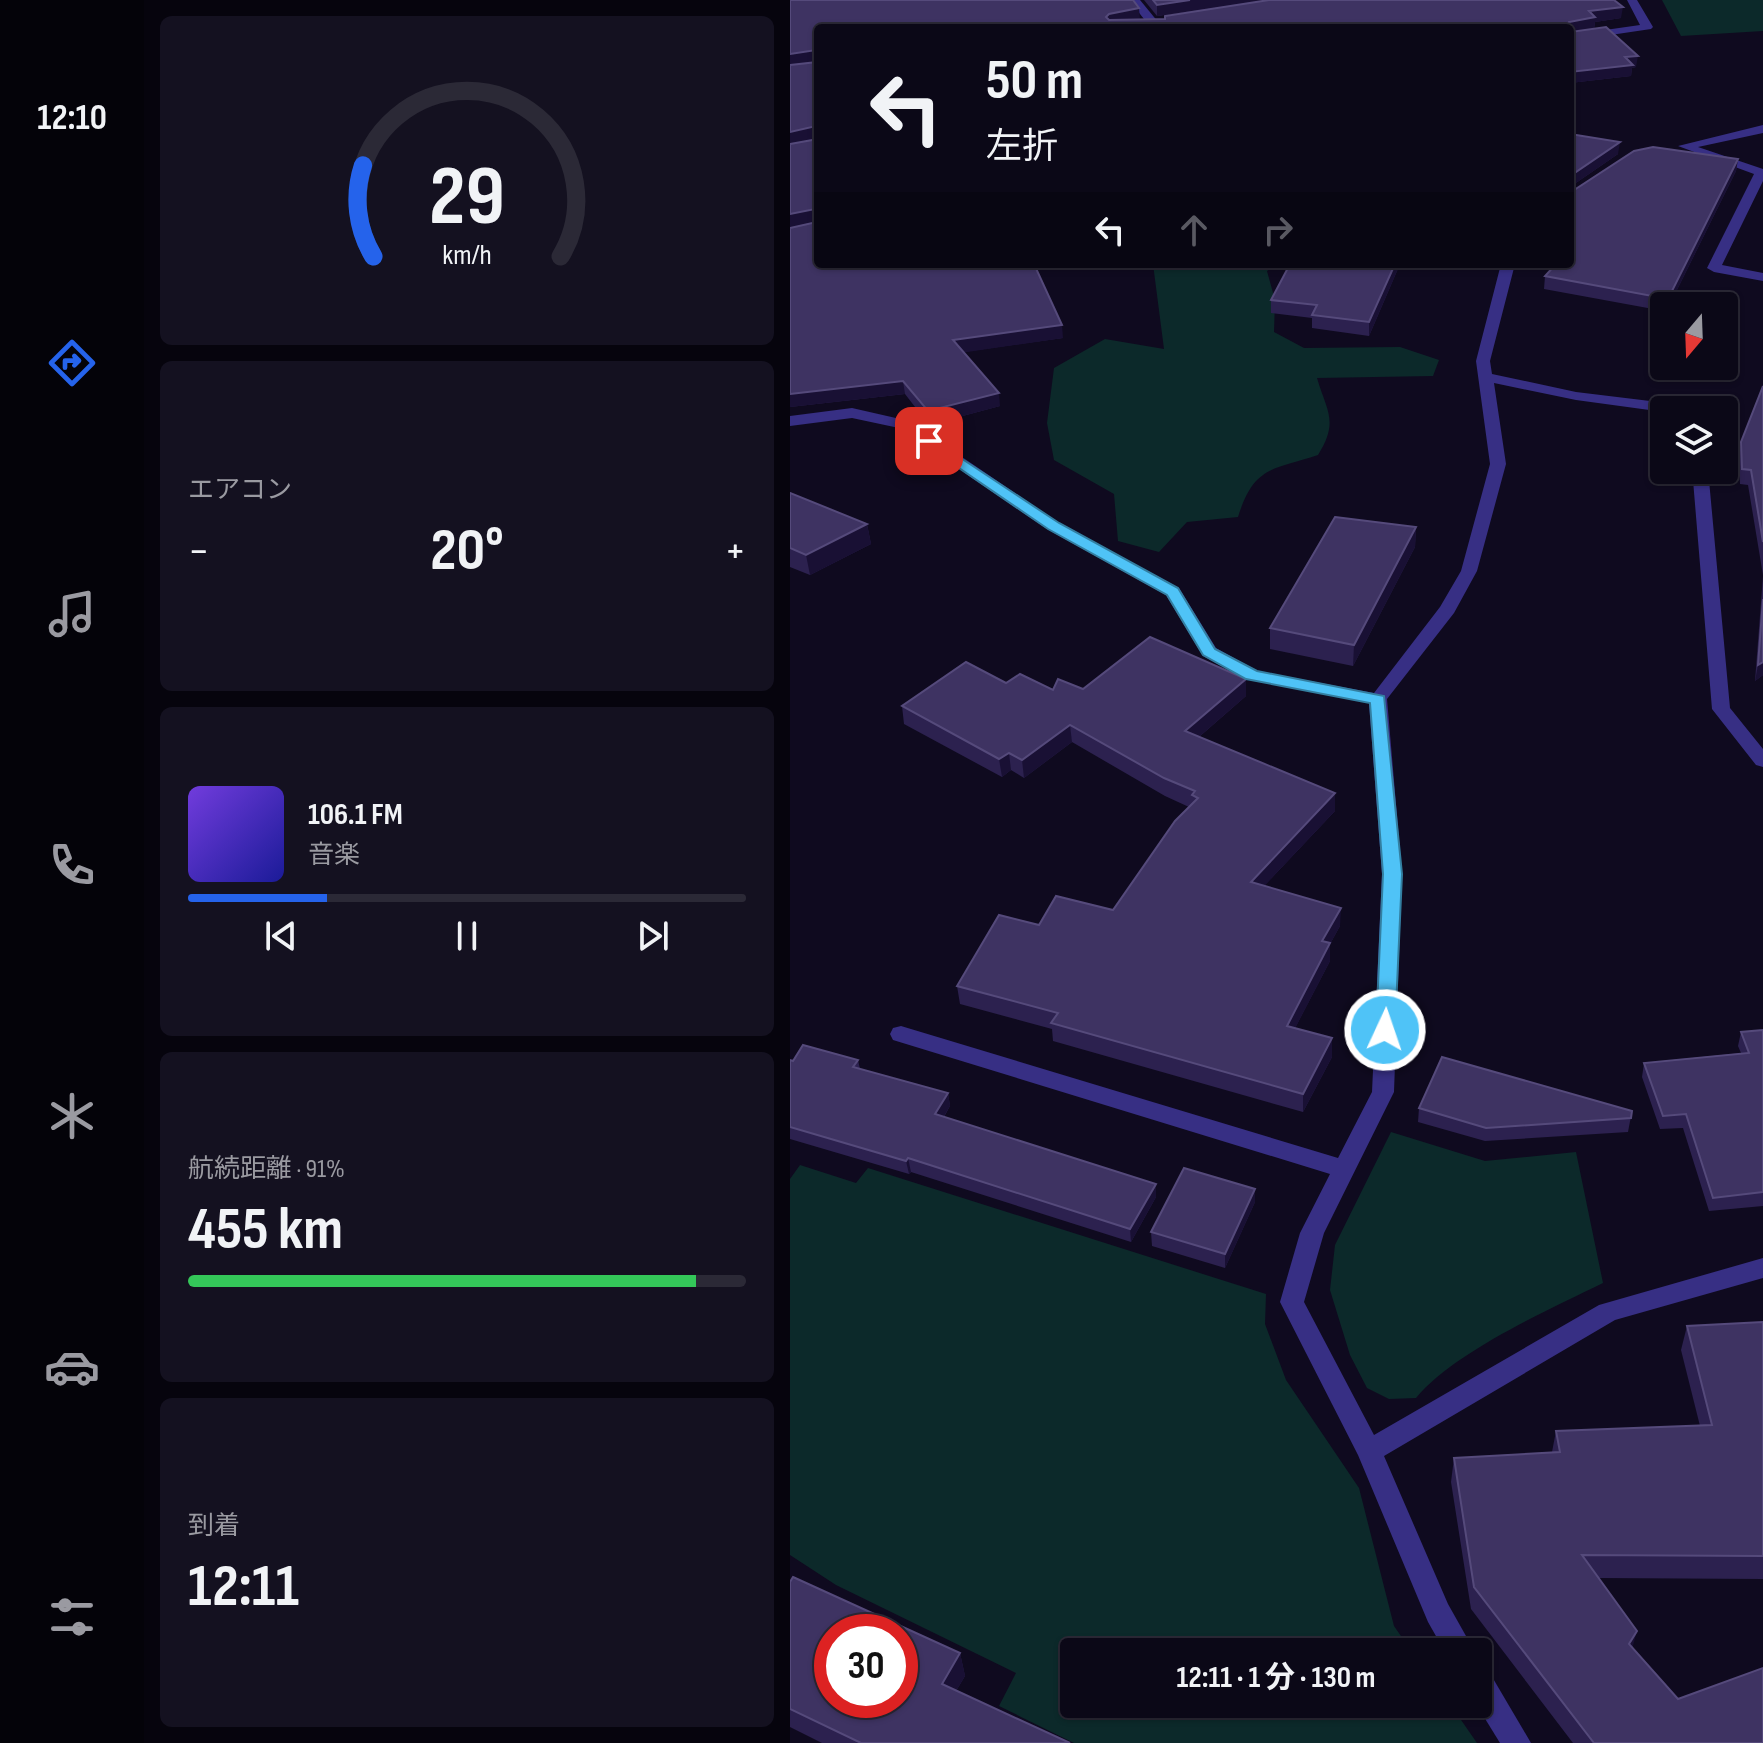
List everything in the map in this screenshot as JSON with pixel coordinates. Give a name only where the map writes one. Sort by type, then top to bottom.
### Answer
[{"type":"street","points":[[1134,0],[1158,24]]},
{"type":"street","points":[[1574,37],[1647,27],[1632,0]]},
{"type":"street","points":[[1763,129],[1679,147],[1761,172],[1714,268],[1763,277]]},
{"type":"street","points":[[1453,1638],[1438,1613],[1369,1451],[1292,1302],[1312,1233],[1383,1092],[1392,874],[1378,699],[1448,609],[1469,571],[1498,464],[1483,361],[1507,268]]},
{"type":"street","points":[[1484,377],[1576,396],[1650,406]]},
{"type":"street","points":[[790,421],[852,413],[904,424],[1053,526],[1173,592],[1209,652],[1252,675],[1378,699]]},
{"type":"street","points":[[1701,484],[1721,709],[1763,761]]},
{"type":"street","points":[[901,1034],[1344,1169]]},
{"type":"street","points":[[1369,1451],[1608,1312],[1763,1268]]},
{"type":"street","points":[[1492,1703],[1516,1743]]},
{"type":"green space","points":[[1662,0],[1763,0],[1763,31],[1681,36]]},
{"type":"green space","points":[[1154,268],[1272,268],[1267,271],[1275,300],[1274,332],[1304,348],[1400,347],[1439,360],[1433,376],[1317,378],[1330,425],[1318,455],[1267,472],[1251,488],[1238,517],[1187,522],[1159,552],[1118,541],[1114,494],[1054,460],[1047,423],[1054,368],[1105,339],[1164,349]]},
{"type":"green space","points":[[1391,1132],[1485,1161],[1576,1152],[1603,1283],[1477,1349],[1454,1364],[1416,1398],[1389,1399],[1367,1388],[1350,1355],[1330,1290],[1335,1245]]},
{"type":"green space","points":[[800,1165],[856,1183],[868,1168],[1266,1294],[1265,1324],[1286,1380],[1359,1488],[1394,1626],[1402,1638],[1060,1638],[1060,1718],[1460,1718],[1477,1743],[1074,1743],[999,1706],[1016,1673],[918,1625],[918,1614],[895,1614],[836,1585],[790,1555],[790,1179]]},
{"type":"building","points":[[790,0],[1133,0],[1139,8],[1109,14],[1106,17],[1109,20],[1165,19],[1165,16],[1269,0],[1614,0],[1623,7],[1589,11],[1595,17],[1569,24],[814,24],[814,50],[790,54]]},
{"type":"building","points":[[1153,0],[1190,0],[1157,5]]},
{"type":"building","points":[[1606,27],[1638,56],[1625,57],[1633,65],[1574,72],[1574,31]]},
{"type":"building","points":[[814,62],[814,126],[790,132],[790,65]]},
{"type":"building","points":[[1574,135],[1620,142],[1574,173]]},
{"type":"building","points":[[814,140],[814,209],[790,214],[790,144]]},
{"type":"building","points":[[1653,147],[1738,159],[1672,292],[1650,292],[1650,296],[1545,276],[1552,268],[1574,268],[1574,190],[1634,151]]},
{"type":"building","points":[[814,223],[814,268],[1036,268],[1062,325],[953,340],[999,393],[928,411],[903,381],[790,394],[790,228]]},
{"type":"building","points":[[1288,268],[1393,268],[1369,322],[1312,315],[1317,305],[1271,300]]},
{"type":"building","points":[[1763,386],[1763,542],[1751,470],[1742,469],[1741,442]]},
{"type":"building","points":[[790,493],[867,524],[806,555],[790,548]]},
{"type":"building","points":[[1335,517],[1416,527],[1354,645],[1270,628]]},
{"type":"building","points":[[1763,599],[1763,662],[1758,665]]},
{"type":"building","points":[[1150,637],[1246,679],[1185,731],[1335,793],[1251,882],[1341,908],[1322,941],[1330,943],[1287,1026],[1332,1038],[1303,1094],[1051,1023],[1058,1013],[957,986],[999,915],[1039,925],[1056,896],[1113,910],[1175,821],[1198,798],[1192,795],[1195,791],[1164,778],[1070,725],[1022,760],[1009,753],[999,759],[902,706],[966,662],[1006,683],[1020,674],[1053,690],[1058,679],[1083,689]]},
{"type":"building","points":[[1763,1030],[1763,1192],[1713,1198],[1686,1114],[1663,1116],[1644,1063],[1749,1053],[1741,1032]]},
{"type":"building","points":[[803,1045],[858,1060],[853,1067],[948,1093],[935,1114],[1156,1184],[1130,1229],[908,1158],[906,1161],[790,1127],[790,1060],[793,1061]]},
{"type":"building","points":[[1442,1057],[1632,1111],[1631,1118],[1486,1128],[1419,1108]]},
{"type":"building","points":[[1184,1168],[1255,1189],[1225,1254],[1151,1232]]},
{"type":"building","points":[[1763,1322],[1763,1556],[1582,1555],[1637,1631],[1629,1644],[1678,1699],[1763,1668],[1763,1743],[1594,1743],[1474,1587],[1454,1458],[1560,1452],[1556,1431],[1712,1425],[1687,1326]]},
{"type":"building","points":[[793,1577],[874,1614],[814,1614],[814,1718],[918,1718],[918,1634],[960,1653],[942,1684],[1070,1743],[861,1743],[790,1709],[790,1582]]},
{"type":"route","points":[[929,441],[1053,526],[1173,592],[1209,652],[1252,675],[1378,699],[1392,874],[1385,1030]]}]
